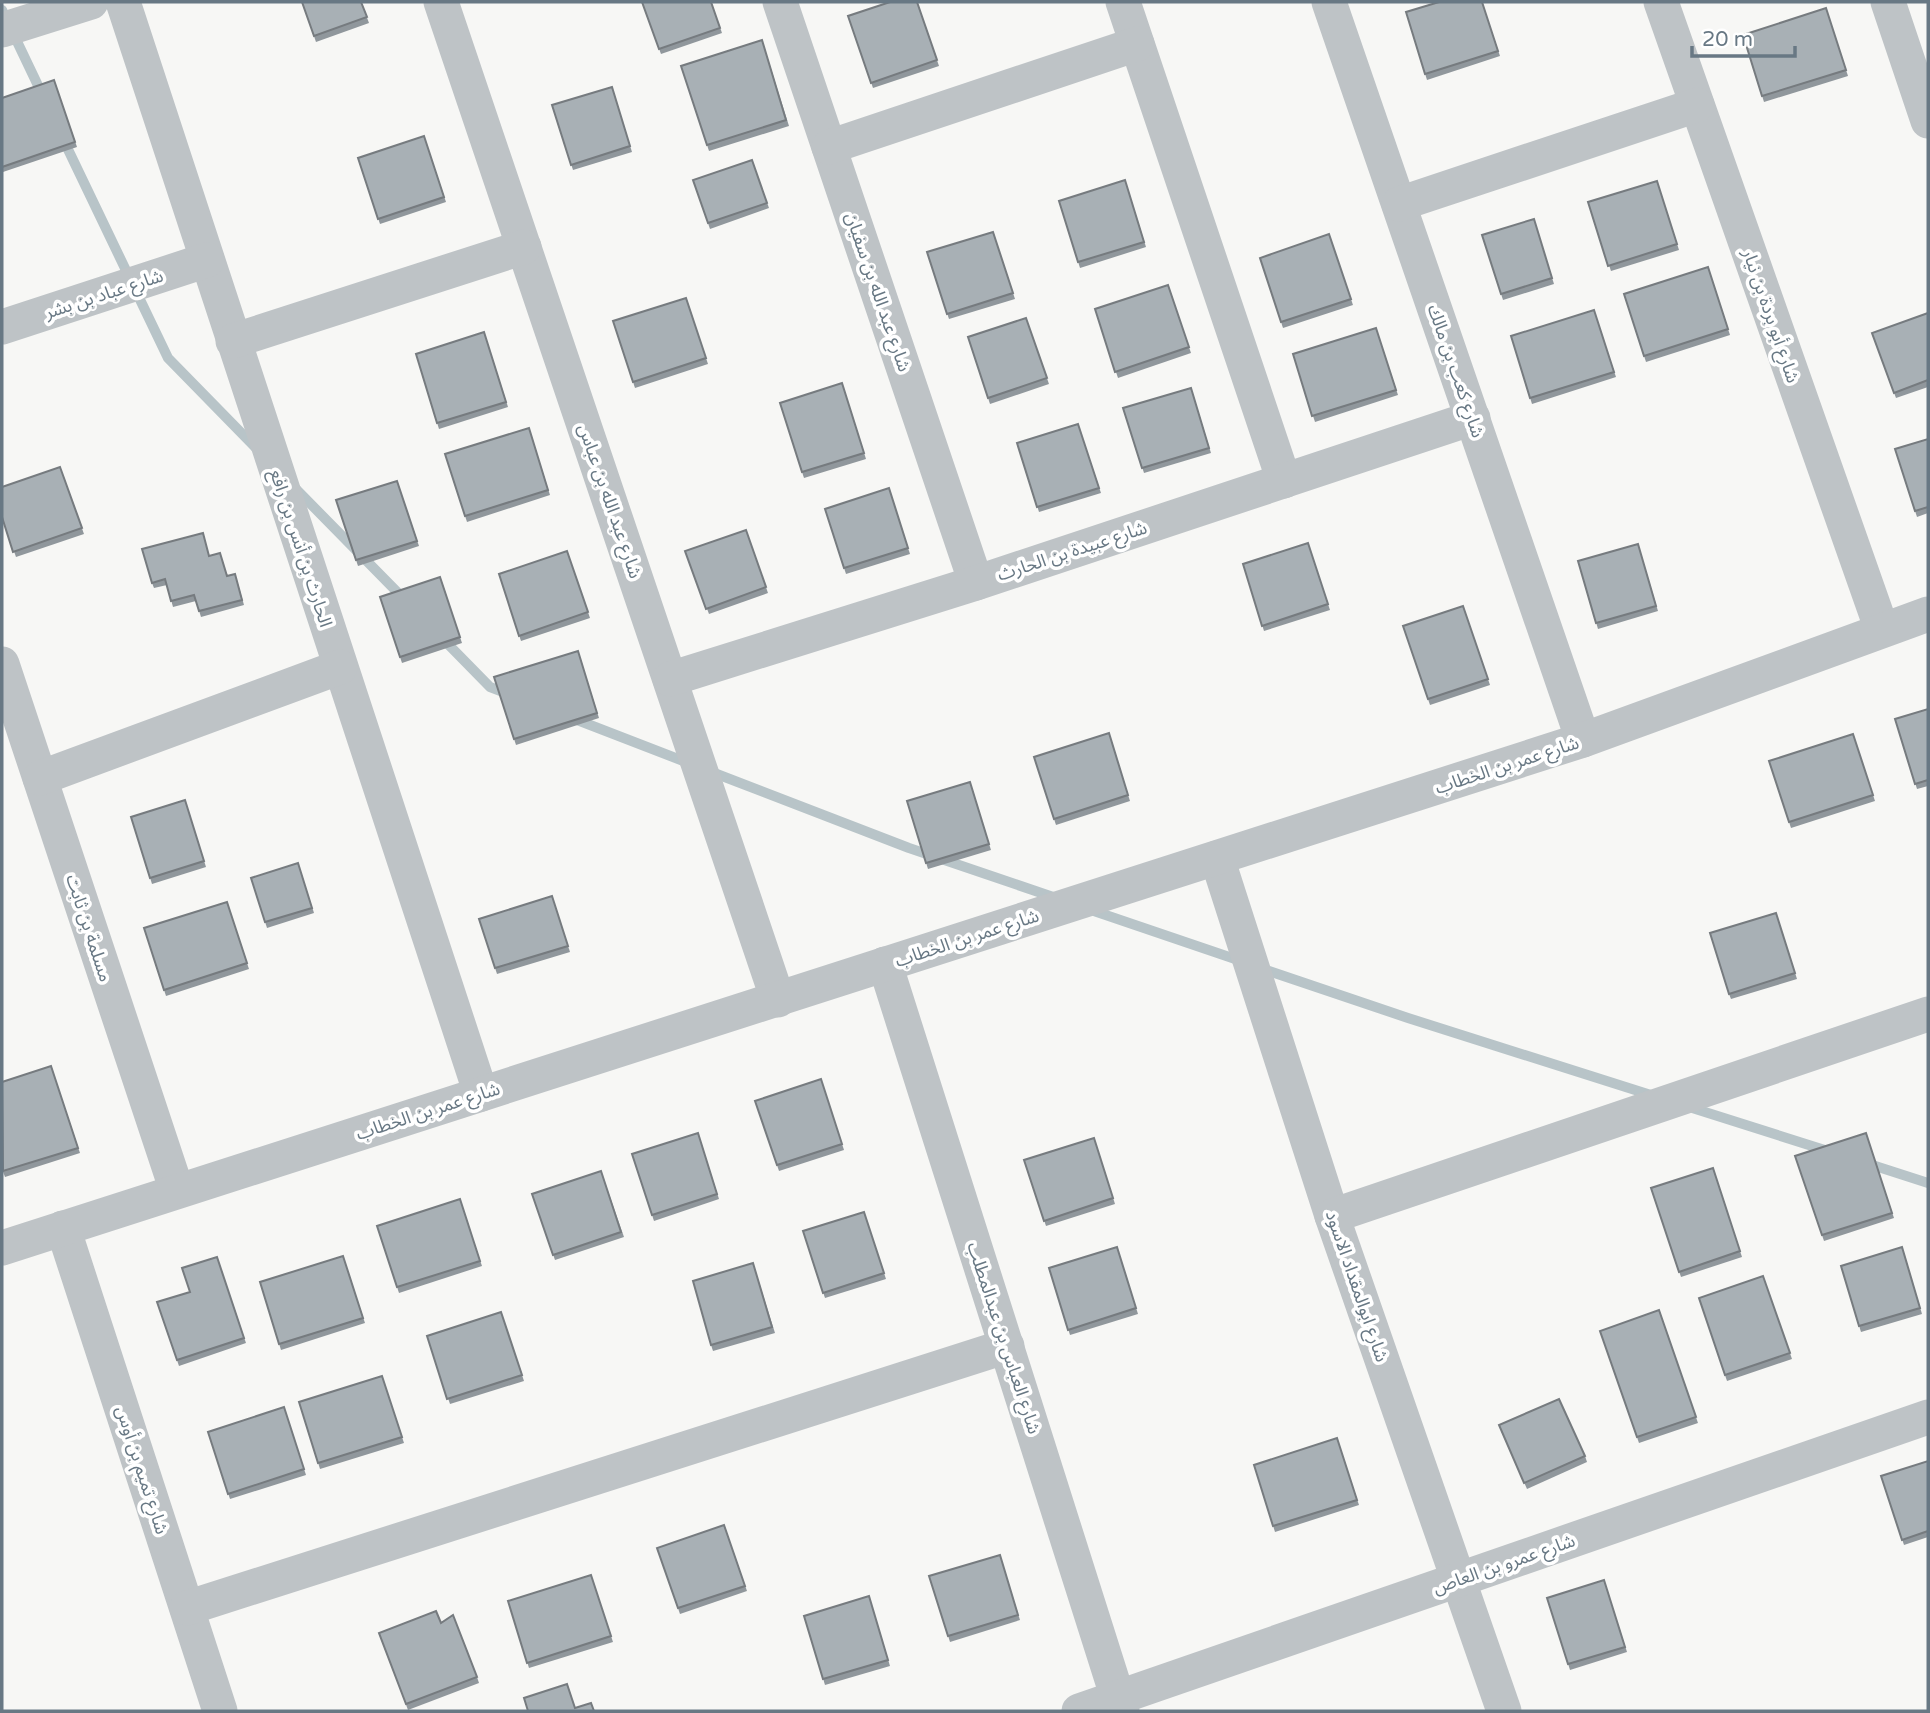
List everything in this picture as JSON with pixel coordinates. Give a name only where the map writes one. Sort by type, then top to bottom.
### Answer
[{"type":"street","points":[[2,30],[91,2]]},
{"type":"street","name":"الحارث بن أنس بن رافع","points":[[123,2],[481,1094]]},
{"type":"street","name":"شارع عبد الله بن عباس","points":[[441,2],[778,1000]]},
{"type":"street","name":"شارع عبد الله بن سفيان","points":[[780,2],[976,583]]},
{"type":"street","points":[[1123,2],[1284,481]]},
{"type":"street","name":"شارع كعب بن مالك","points":[[1329,2],[1583,740]]},
{"type":"street","name":"شارع أبو بردة بن نيار","points":[[1661,2],[1882,630]]},
{"type":"street","points":[[1888,2],[1928,121]]},
{"type":"street","points":[[829,147],[1137,44]]},
{"type":"street","points":[[1399,204],[1697,105]]},
{"type":"street","points":[[233,341],[524,247]]},
{"type":"street","name":"شارع عباد بن بشر","points":[[2,327],[207,260]]},
{"type":"street","name":"شارع عبيدة بن الحارث","points":[[670,679],[976,583],[1472,418]]},
{"type":"street","name":"شارع عمر بن الخطاب","points":[[2,1248],[1583,740],[1928,614]]},
{"type":"street","name":"مسلمة بن ثابت","points":[[2,664],[177,1191]]},
{"type":"street","points":[[40,778],[340,667]]},
{"type":"street","name":"شارع ابوالمقداد الاسود","points":[[1217,858],[1332,1216],[1504,1711]]},
{"type":"street","name":"شارع العباس بن عبدالمطلب","points":[[885,964],[1120,1705]]},
{"type":"street","points":[[1332,1216],[1928,1014]]},
{"type":"street","name":"شارع تميم بن أوس","points":[[63,1228],[220,1711]]},
{"type":"street","points":[[187,1608],[1007,1346]]},
{"type":"street","name":"شارع عمرو بن العاص","points":[[1079,1711],[1120,1705],[1458,1580],[1928,1417]]},
{"type":"building","points":[[302,2],[361,2],[367,17],[314,36]]},
{"type":"building","points":[[642,2],[711,2],[720,28],[659,49]]},
{"type":"building","points":[[890,2],[917,2],[937,60],[871,83],[848,16]]},
{"type":"building","points":[[1439,2],[1482,2],[1498,51],[1425,74],[1406,12]]},
{"type":"building","points":[[1826,8],[1846,70],[1762,96],[1743,35]]},
{"type":"building","points":[[762,40],[786,120],[707,145],[681,66]]},
{"type":"building","points":[[54,80],[75,142],[2,167],[2,98]]},
{"type":"building","points":[[612,87],[630,146],[571,165],[552,105]]},
{"type":"building","points":[[424,136],[444,197],[378,219],[358,158]]},
{"type":"building","points":[[752,160],[767,203],[708,223],[693,180]]},
{"type":"building","points":[[1125,180],[1144,242],[1078,262],[1059,201]]},
{"type":"building","points":[[1657,181],[1677,244],[1608,266],[1588,202]]},
{"type":"building","points":[[1534,219],[1552,278],[1501,294],[1482,235]]},
{"type":"building","points":[[993,232],[1013,293],[947,314],[927,252]]},
{"type":"building","points":[[1329,234],[1351,299],[1281,322],[1260,258]]},
{"type":"building","points":[[1708,267],[1728,329],[1644,356],[1624,294]]},
{"type":"building","points":[[1168,285],[1189,347],[1115,372],[1095,309]]},
{"type":"building","points":[[686,298],[706,358],[633,382],[613,321]]},
{"type":"building","points":[[1594,310],[1614,372],[1530,398],[1511,336]]},
{"type":"building","points":[[1928,313],[1928,380],[1894,393],[1872,333]]},
{"type":"building","points":[[1026,318],[1047,378],[988,398],[968,337]]},
{"type":"building","points":[[1376,328],[1396,390],[1312,416],[1293,354]]},
{"type":"building","points":[[484,332],[506,402],[437,423],[416,354]]},
{"type":"building","points":[[842,383],[864,453],[802,472],[780,403]]},
{"type":"building","points":[[1191,388],[1209,448],[1142,468],[1123,408]]},
{"type":"building","points":[[1078,424],[1099,488],[1037,507],[1017,443]]},
{"type":"building","points":[[529,428],[548,490],[465,516],[445,454]]},
{"type":"building","points":[[1928,439],[1928,507],[1915,511],[1895,449]]},
{"type":"building","points":[[60,467],[82,528],[13,552],[2,517],[2,487]]},
{"type":"building","points":[[397,481],[417,541],[356,560],[336,500]]},
{"type":"building","points":[[889,488],[908,548],[844,568],[825,509]]},
{"type":"building","points":[[746,530],[766,587],[706,609],[685,551]]},
{"type":"building","points":[[203,533],[209,556],[220,553],[227,576],[235,574],[242,600],[199,611],[194,595],[171,601],[165,579],[152,583],[142,549]]},
{"type":"building","points":[[1308,543],[1328,604],[1262,626],[1243,564]]},
{"type":"building","points":[[1638,544],[1656,606],[1596,623],[1578,561]]},
{"type":"building","points":[[567,551],[588,612],[519,636],[499,574]]},
{"type":"building","points":[[440,577],[460,637],[400,657],[380,597]]},
{"type":"building","points":[[1463,606],[1488,679],[1428,699],[1403,626]]},
{"type":"building","points":[[578,651],[597,713],[514,739],[494,677]]},
{"type":"building","points":[[1928,709],[1928,780],[1915,784],[1895,719]]},
{"type":"building","points":[[1109,733],[1128,795],[1054,819],[1034,757]]},
{"type":"building","points":[[1853,734],[1873,795],[1789,822],[1769,761]]},
{"type":"building","points":[[970,782],[989,844],[926,863],[907,801]]},
{"type":"building","points":[[185,800],[204,861],[150,878],[131,817]]},
{"type":"building","points":[[298,863],[312,908],[265,922],[251,878]]},
{"type":"building","points":[[552,896],[568,946],[495,968],[479,919]]},
{"type":"building","points":[[227,902],[247,963],[164,990],[144,928]]},
{"type":"building","points":[[1776,913],[1795,973],[1729,994],[1710,933]]},
{"type":"building","points":[[51,1066],[78,1148],[3,1171],[2,1082]]},
{"type":"building","points":[[821,1079],[842,1144],[777,1165],[755,1101]]},
{"type":"building","points":[[698,1133],[717,1194],[652,1215],[632,1154]]},
{"type":"building","points":[[1866,1133],[1892,1213],[1822,1235],[1795,1156]]},
{"type":"building","points":[[1094,1138],[1113,1198],[1044,1221],[1024,1160]]},
{"type":"building","points":[[1713,1168],[1740,1251],[1679,1272],[1651,1188]]},
{"type":"building","points":[[601,1171],[621,1232],[553,1255],[532,1194]]},
{"type":"building","points":[[460,1199],[480,1261],[397,1287],[377,1226]]},
{"type":"building","points":[[864,1212],[884,1273],[823,1293],[803,1231]]},
{"type":"building","points":[[1117,1247],[1136,1308],[1068,1330],[1049,1268]]},
{"type":"building","points":[[1902,1247],[1920,1308],[1859,1326],[1841,1266]]},
{"type":"building","points":[[343,1256],[363,1318],[279,1344],[260,1282]]},
{"type":"building","points":[[217,1257],[244,1338],[177,1360],[157,1302],[190,1292],[182,1268]]},
{"type":"building","points":[[753,1263],[772,1327],[711,1345],[693,1281]]},
{"type":"building","points":[[1763,1276],[1790,1353],[1725,1375],[1699,1298]]},
{"type":"building","points":[[1659,1310],[1696,1417],[1637,1437],[1600,1331]]},
{"type":"building","points":[[501,1312],[522,1375],[447,1399],[427,1336]]},
{"type":"building","points":[[382,1376],[402,1437],[318,1463],[299,1402]]},
{"type":"building","points":[[1559,1399],[1585,1456],[1524,1483],[1499,1425]]},
{"type":"building","points":[[284,1407],[304,1469],[228,1494],[208,1432]]},
{"type":"building","points":[[1337,1438],[1357,1500],[1273,1526],[1254,1465]]},
{"type":"building","points":[[1928,1461],[1928,1531],[1902,1540],[1881,1476]]},
{"type":"building","points":[[724,1525],[745,1586],[678,1608],[657,1548]]},
{"type":"building","points":[[1000,1555],[1018,1615],[948,1636],[929,1576]]},
{"type":"building","points":[[591,1575],[611,1636],[527,1663],[508,1601]]},
{"type":"building","points":[[1604,1580],[1625,1647],[1568,1664],[1547,1598]]},
{"type":"building","points":[[869,1596],[888,1660],[823,1679],[804,1616]]},
{"type":"building","points":[[436,1611],[441,1623],[453,1615],[477,1677],[406,1704],[379,1633]]},
{"type":"building","points":[[567,1684],[575,1708],[591,1703],[594,1711],[528,1711],[524,1698]]},
{"type":"waterway","points":[[2,10],[43,96]]},
{"type":"waterway","points":[[63,139],[168,358],[256,448]]},
{"type":"waterway","points":[[294,487],[406,601]]},
{"type":"waterway","points":[[441,637],[490,687],[511,695]]},
{"type":"waterway","points":[[572,718],[691,764]]},
{"type":"waterway","points":[[709,771],[909,848],[1059,899]]},
{"type":"waterway","points":[[1088,909],[1241,961]]},
{"type":"waterway","points":[[1260,968],[1654,1096]]},
{"type":"waterway","points":[[1686,1106],[1831,1152]]},
{"type":"waterway","points":[[1866,1163],[1928,1183]]}]
